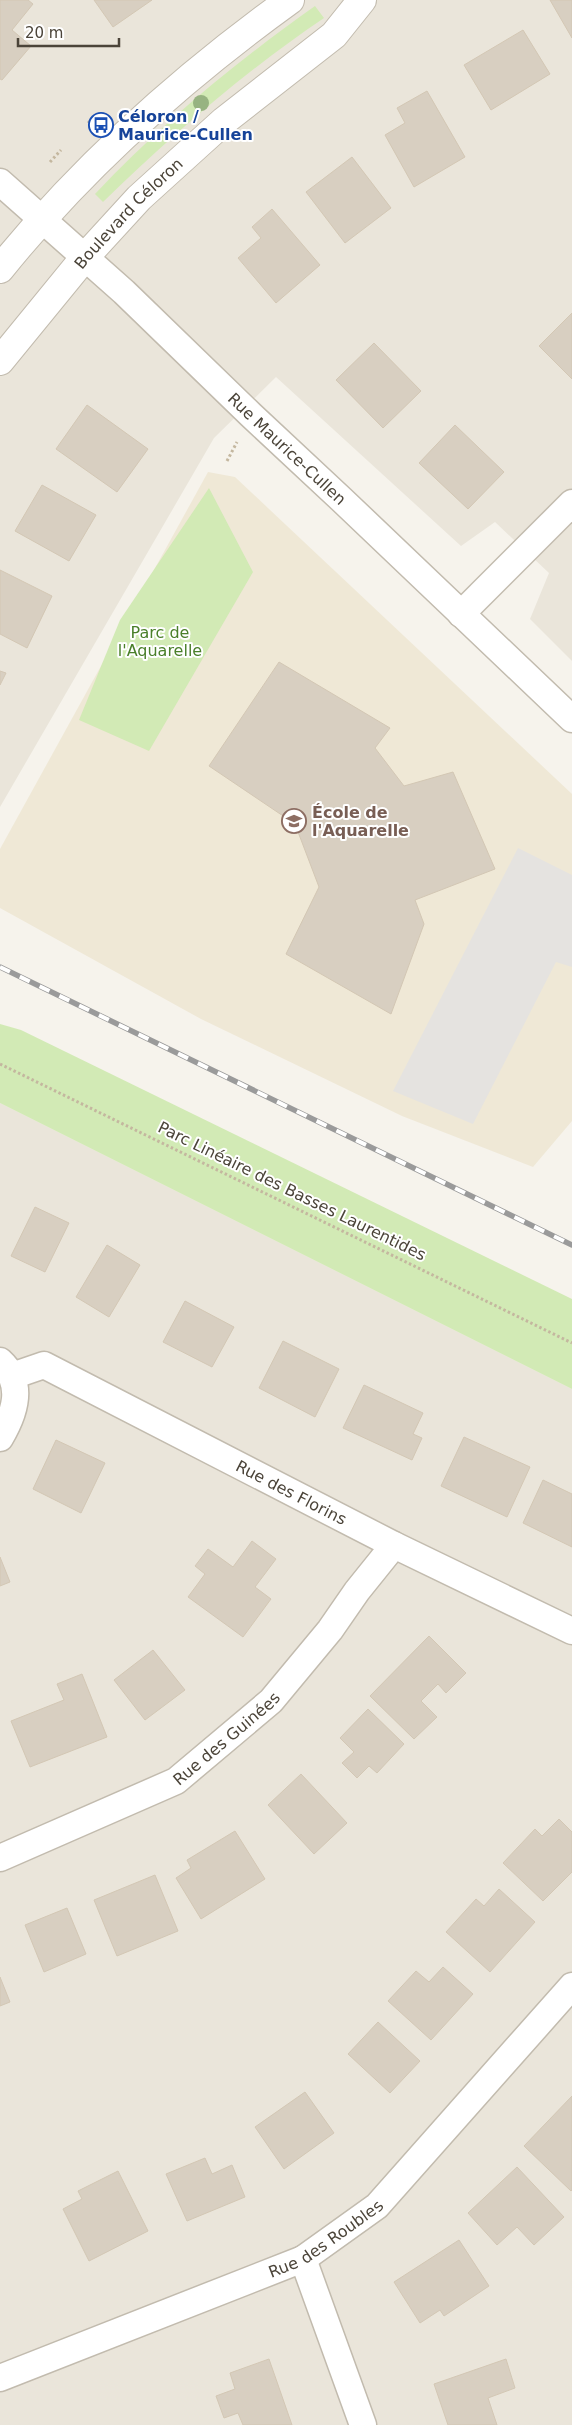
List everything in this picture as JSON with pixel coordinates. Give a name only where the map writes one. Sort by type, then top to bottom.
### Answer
[{"type":"street","points":[[0,270],[41,218],[84,174],[170,94],[233,42],[290,0]]},
{"type":"street","name":"Boulevard Céloron","points":[[0,361],[85,257],[139,198],[192,147],[257,93],[334,35],[362,0]]},
{"type":"street","name":"Rue Maurice-Cullen","points":[[0,182],[85,257],[572,719]]},
{"type":"street","points":[[461,614],[572,502]]},
{"type":"street","name":"Rue des Florins","points":[[0,1438],[11,1420],[16,1405],[16,1390],[6,1368],[44,1365],[394,1545],[572,1631]]},
{"type":"street","name":"Rue des Guinées","points":[[0,1858],[176,1781],[270,1701],[330,1630],[357,1591],[394,1545]]},
{"type":"street","name":"Rue des Roubles","points":[[0,2378],[303,2258],[378,2206],[572,1986]]},
{"type":"street","points":[[303,2258],[363,2425]]},
{"type":"path","name":"Parc Linéaire des Basses Laurentides","points":[[0,1064],[348,1232],[572,1343]]},
{"type":"shaded area","points":[[0,0],[572,0],[572,661],[530,619],[549,573],[495,522],[461,546],[276,377],[214,438],[0,807]]},
{"type":"shaded area","name":"École de l'Aquarelle","points":[[208,472],[235,477],[572,794],[572,1121],[533,1167],[402,1116],[201,1019],[0,908],[0,849]]},
{"type":"shaded area","points":[[518,848],[572,875],[572,967],[556,962],[473,1124],[393,1091]]},
{"type":"shaded area","points":[[0,1103],[572,1389],[572,2425],[0,2425]]},
{"type":"green space","points":[[315,6],[324,18],[265,60],[209,105],[103,202],[95,194],[146,143],[200,95]]},
{"type":"green space","name":"Parc de l'Aquarelle","points":[[209,488],[253,572],[149,751],[79,720],[120,620]]},
{"type":"green space","points":[[0,1024],[21,1030],[572,1299],[572,1389],[0,1103]]},
{"type":"building","points":[[0,0],[28,0],[33,4],[12,30],[31,46],[2,80],[0,79]]},
{"type":"building","points":[[94,0],[152,0],[113,27]]},
{"type":"building","points":[[550,0],[572,0],[572,38]]},
{"type":"building","points":[[523,30],[550,74],[491,110],[464,65]]},
{"type":"building","points":[[427,91],[465,157],[414,187],[385,135],[405,123],[397,108]]},
{"type":"building","points":[[352,157],[391,208],[345,243],[306,192]]},
{"type":"building","points":[[272,209],[320,265],[276,303],[238,258],[261,238],[252,227]]},
{"type":"building","points":[[572,313],[572,379],[539,346]]},
{"type":"building","points":[[374,343],[421,391],[383,428],[336,380]]},
{"type":"building","points":[[87,405],[148,449],[117,492],[56,449]]},
{"type":"building","points":[[455,425],[504,472],[468,509],[419,463]]},
{"type":"building","points":[[42,485],[96,515],[69,561],[15,531]]},
{"type":"building","points":[[0,570],[52,596],[27,648],[0,634]]},
{"type":"building","points":[[279,662],[390,728],[375,748],[404,786],[453,772],[495,869],[415,900],[424,924],[391,1014],[286,954],[319,887],[295,824],[209,766]]},
{"type":"building","points":[[0,671],[6,673],[0,685]]},
{"type":"building","points":[[35,1207],[69,1223],[45,1272],[11,1256]]},
{"type":"building","points":[[107,1245],[140,1265],[109,1317],[76,1297]]},
{"type":"building","points":[[185,1301],[234,1327],[212,1367],[163,1342]]},
{"type":"building","points":[[283,1341],[339,1369],[315,1417],[259,1388]]},
{"type":"building","points":[[364,1385],[423,1413],[413,1434],[422,1438],[412,1460],[343,1428]]},
{"type":"building","points":[[464,1437],[530,1467],[507,1517],[441,1486]]},
{"type":"building","points":[[56,1440],[105,1463],[81,1513],[33,1489]]},
{"type":"building","points":[[543,1480],[572,1494],[572,1547],[523,1523]]},
{"type":"building","points":[[252,1541],[276,1559],[255,1587],[271,1599],[243,1637],[188,1597],[205,1574],[195,1566],[208,1549],[233,1567]]},
{"type":"building","points":[[0,1557],[10,1582],[0,1586]]},
{"type":"building","points":[[429,1636],[466,1673],[446,1693],[438,1684],[421,1701],[437,1717],[414,1739],[370,1696]]},
{"type":"building","points":[[153,1650],[185,1690],[145,1720],[114,1680]]},
{"type":"building","points":[[82,1674],[107,1737],[30,1767],[11,1721],[64,1700],[57,1684]]},
{"type":"building","points":[[368,1709],[404,1744],[377,1773],[369,1766],[357,1778],[342,1763],[354,1752],[340,1738]]},
{"type":"building","points":[[301,1774],[347,1823],[314,1854],[268,1805]]},
{"type":"building","points":[[559,1819],[572,1832],[572,1872],[543,1901],[503,1863],[535,1829],[542,1836]]},
{"type":"building","points":[[235,1831],[265,1879],[201,1919],[176,1878],[191,1868],[187,1860]]},
{"type":"building","points":[[155,1875],[178,1931],[117,1956],[94,1900]]},
{"type":"building","points":[[499,1889],[535,1922],[490,1972],[446,1932],[476,1899],[484,1906]]},
{"type":"building","points":[[67,1908],[86,1954],[44,1972],[25,1925]]},
{"type":"building","points":[[443,1967],[473,1994],[431,2040],[388,2001],[416,1971],[429,1982]]},
{"type":"building","points":[[0,1977],[10,2002],[0,2006]]},
{"type":"building","points":[[378,2022],[420,2061],[390,2093],[348,2054]]},
{"type":"building","points":[[305,2092],[334,2133],[284,2169],[255,2127]]},
{"type":"building","points":[[572,2096],[572,2190],[571,2191],[524,2146]]},
{"type":"building","points":[[205,2158],[212,2174],[232,2165],[245,2197],[187,2221],[166,2174]]},
{"type":"building","points":[[517,2167],[564,2217],[534,2245],[517,2227],[497,2245],[468,2213]]},
{"type":"building","points":[[118,2171],[148,2231],[89,2261],[63,2209],[82,2199],[78,2191]]},
{"type":"building","points":[[459,2240],[489,2286],[444,2316],[440,2310],[420,2323],[394,2282]]},
{"type":"building","points":[[269,2359],[292,2425],[243,2425],[238,2413],[224,2418],[216,2396],[235,2389],[230,2373]]},
{"type":"building","points":[[506,2359],[515,2388],[488,2398],[497,2425],[448,2425],[434,2384]]},
{"type":"railway","points":[[0,967],[572,1245]]},
{"type":"place","name":"Céloron / Maurice-Cullen","points":[[101,125]]},
{"type":"place","name":"École de l'Aquarelle","points":[[294,821]]}]
